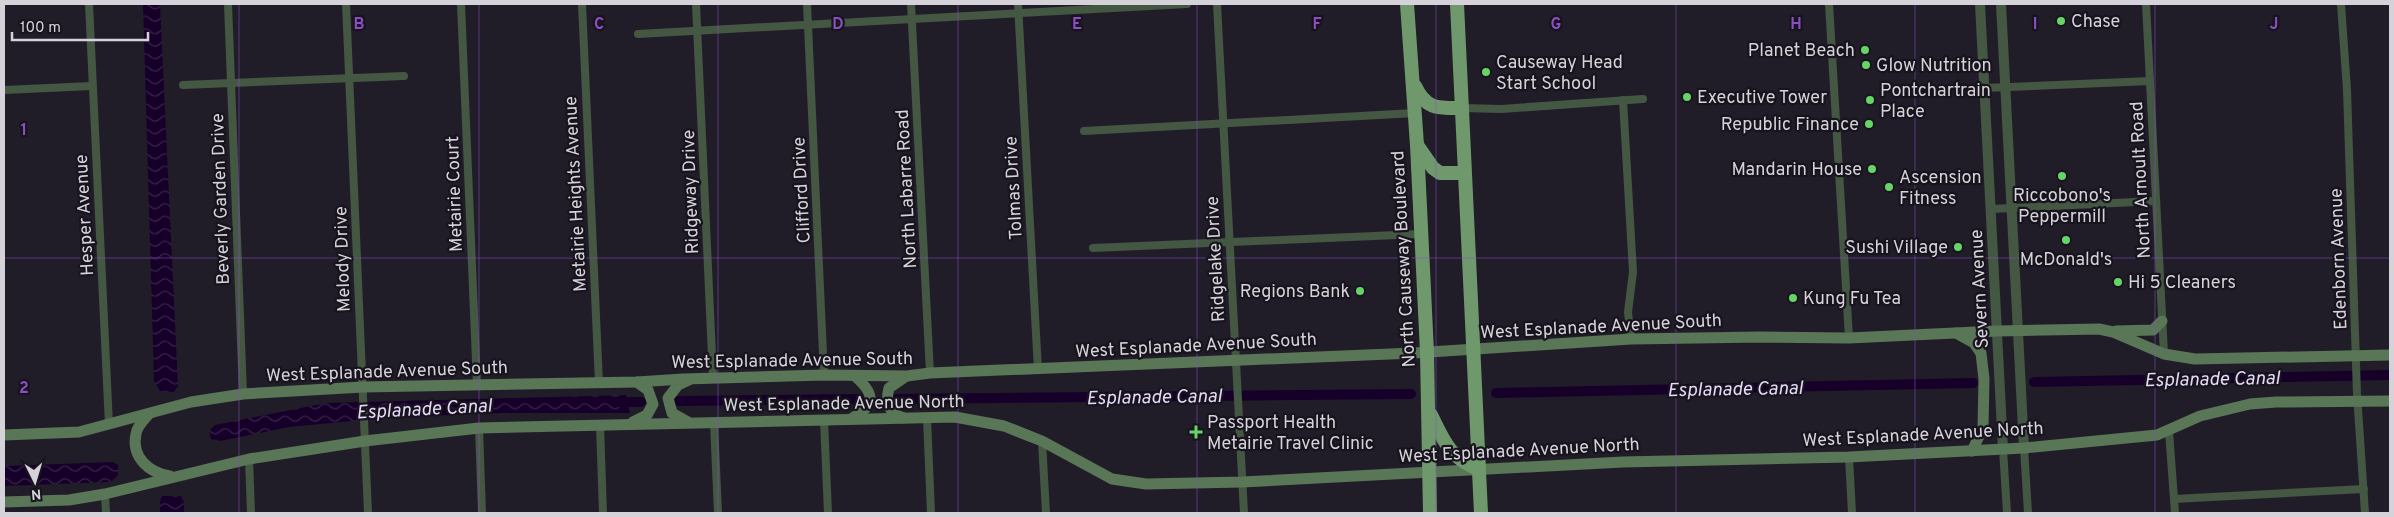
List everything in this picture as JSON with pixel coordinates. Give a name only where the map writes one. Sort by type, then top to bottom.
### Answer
[{"type":"highway","points":[[1456,6],[1481,513]]},
{"type":"highway","name":"North Causeway Boulevard","points":[[1408,7],[1427,352],[1430,513]]},
{"type":"highway","points":[[1413,81],[1420,96],[1426,103],[1437,108],[1462,108]]},
{"type":"highway","points":[[1417,145],[1433,168],[1440,173],[1464,173]]},
{"type":"highway","points":[[1428,411],[1449,450],[1457,459],[1478,469]]},
{"type":"main road","points":[[2111,332],[2153,330],[2162,321]]},
{"type":"main road","name":"West Esplanade Avenue South","points":[[4,435],[79,432],[191,402],[243,394],[477,384],[599,383],[824,375],[856,377],[907,376],[1472,350],[1631,339],[1849,338],[1997,330],[2099,329],[2111,332],[2164,354],[2219,359],[2390,355]]},
{"type":"main road","points":[[1956,333],[1974,343],[1980,352],[1984,379],[1983,428],[1972,451]]},
{"type":"main road","points":[[906,418],[894,414],[889,408],[887,395],[889,388],[907,376]]},
{"type":"main road","points":[[850,420],[868,407],[871,398],[869,390],[856,377]]},
{"type":"main road","points":[[689,380],[672,391],[668,398],[668,406],[672,413],[692,423]]},
{"type":"main road","points":[[629,424],[647,415],[653,404],[648,390],[637,382]]},
{"type":"main road","name":"West Esplanade Avenue North","points":[[4,502],[68,500],[105,494],[249,459],[365,441],[479,428],[906,418],[980,420],[1004,426],[1042,441],[1112,480],[1146,484],[1242,482],[1623,462],[1849,457],[2024,448],[2123,440],[2169,431],[2200,416],[2250,404],[2358,398],[2390,401]]},
{"type":"main road","points":[[149,414],[139,425],[136,434],[138,454],[144,465],[151,470],[162,475],[176,476]]},
{"type":"street","name":"Hesper Avenue","points":[[89,4],[109,425]]},
{"type":"street","name":"Beverly Garden Drive","points":[[228,4],[243,394]]},
{"type":"street","name":"Melody Drive","points":[[346,4],[368,513]]},
{"type":"street","name":"Metairie Court","points":[[462,4],[477,384]]},
{"type":"street","name":"Metairie Heights Avenue","points":[[582,4],[599,383]]},
{"type":"street","name":"Ridgeway Drive","points":[[696,4],[713,378]]},
{"type":"street","name":"Clifford Drive","points":[[807,4],[824,375]]},
{"type":"street","name":"North Labarre Road","points":[[911,4],[930,374]]},
{"type":"street","name":"Tolmas Drive","points":[[1018,4],[1038,370]]},
{"type":"street","points":[[638,34],[1187,4]]},
{"type":"street","name":"Ridgelake Drive","points":[[1217,4],[1244,513]]},
{"type":"street","points":[[1829,4],[1849,338]]},
{"type":"street","name":"Severn Avenue","points":[[1980,4],[2007,513]]},
{"type":"street","name":"Severn Avenue","points":[[2001,4],[2028,513]]},
{"type":"street","name":"North Arnoult Road","points":[[2146,4],[2164,354]]},
{"type":"street","name":"Edenborn Avenue","points":[[2341,4],[2347,90],[2356,356],[2365,513]]},
{"type":"street","points":[[183,85],[404,76]]},
{"type":"street","points":[[1984,88],[2150,82]]},
{"type":"street","points":[[4,90],[92,86]]},
{"type":"street","points":[[1462,108],[1501,109],[1643,99]]},
{"type":"street","points":[[1623,100],[1634,272],[1628,312],[1631,339]]},
{"type":"street","points":[[1084,131],[1415,113]]},
{"type":"street","points":[[1991,209],[2156,201]]},
{"type":"street","points":[[1093,248],[1420,234]]},
{"type":"street","points":[[927,418],[931,513]]},
{"type":"street","points":[[824,420],[828,513]]},
{"type":"street","points":[[714,423],[718,513]]},
{"type":"street","points":[[600,425],[603,513]]},
{"type":"street","points":[[479,428],[482,513]]},
{"type":"street","points":[[2169,431],[2175,513]]},
{"type":"street","points":[[1042,441],[1046,513]]},
{"type":"street","points":[[1849,457],[1852,513]]},
{"type":"street","points":[[249,459],[251,513]]},
{"type":"street","points":[[2174,499],[2364,489]]},
{"type":"street","points":[[105,494],[106,513]]},
{"type":"water","points":[[143,4],[160,4],[178,386],[174,392],[160,391],[154,381]]},
{"type":"water","points":[[626,395],[630,413],[502,413],[384,418],[289,427],[221,441],[211,439],[209,431],[215,425],[326,403]]},
{"type":"water","points":[[113,462],[118,465],[118,475],[111,482],[4,486],[4,466]]},
{"type":"water","points":[[162,496],[181,496],[184,502],[184,513],[160,513]]},
{"type":"waterway","name":"Esplanade Canal","points":[[2034,382],[2390,375]]},
{"type":"waterway","name":"Esplanade Canal","points":[[1496,393],[1973,383]]},
{"type":"waterway","name":"Esplanade Canal","points":[[896,399],[1411,394]]},
{"type":"waterway","name":"Esplanade Canal","points":[[678,401],[859,399]]},
{"type":"waterway","name":"Esplanade Canal","points":[[615,402],[641,402]]},
{"type":"place","name":"Chase","points":[[2061,21]]},
{"type":"place","name":"Planet Beach","points":[[1865,50]]},
{"type":"place","name":"Glow Nutrition","points":[[1866,65]]},
{"type":"place","name":"Causeway Head Start School","points":[[1486,72]]},
{"type":"place","name":"Executive Tower","points":[[1687,97]]},
{"type":"place","name":"Pontchartrain Place","points":[[1870,100]]},
{"type":"place","name":"Republic Finance","points":[[1869,124]]},
{"type":"place","name":"Mandarin House","points":[[1872,169]]},
{"type":"place","name":"Riccobono's Peppermill","points":[[2062,176]]},
{"type":"place","name":"Ascension Fitness","points":[[1889,187]]},
{"type":"place","name":"McDonald's","points":[[2066,240]]},
{"type":"place","name":"Sushi Village","points":[[1958,247]]},
{"type":"place","name":"Hi 5 Cleaners","points":[[2118,282]]},
{"type":"place","name":"Regions Bank","points":[[1360,291]]},
{"type":"place","name":"Kung Fu Tea","points":[[1793,298]]},
{"type":"place","name":"Passport Health Metairie Travel Clinic","points":[[1196,432]]}]
